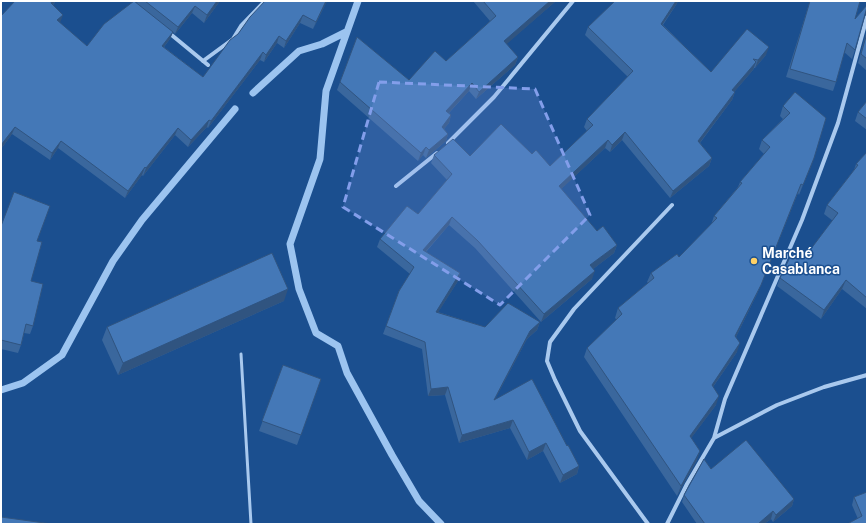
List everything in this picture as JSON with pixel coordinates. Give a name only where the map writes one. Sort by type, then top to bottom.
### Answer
[{"type":"street","points":[[203,61],[233,39],[240,26],[264,1]]},
{"type":"street","points":[[396,186],[442,150],[494,97],[573,1]]},
{"type":"street","points":[[667,524],[687,484],[714,438],[725,399],[802,220],[838,124],[867,18]]},
{"type":"street","points":[[163,29],[208,65]]},
{"type":"street","points":[[648,524],[580,431],[547,361],[550,342],[574,309],[672,205]]},
{"type":"street","points":[[714,438],[777,405],[824,388],[867,376]]},
{"type":"lane","points":[[241,354],[251,524]]},
{"type":"highlighted area","points":[[379,82],[535,89],[590,215],[500,305],[343,207]]},
{"type":"building","points":[[15,1],[52,1],[51,3],[63,15],[57,20],[87,46],[104,24],[134,1],[173,32],[162,46],[203,77],[230,40],[238,34],[250,17],[265,1],[326,1],[316,22],[303,15],[286,41],[279,36],[266,55],[263,52],[211,121],[209,120],[191,140],[178,128],[146,168],[145,167],[128,191],[61,141],[52,153],[15,127],[1,145],[1,16]]},
{"type":"building","points":[[145,1],[217,1],[207,15],[195,6],[178,27]]},
{"type":"building","points":[[483,1],[550,1],[504,41],[518,57],[479,92],[472,83],[446,111],[451,115],[442,127],[448,134],[429,150],[426,147],[421,153],[340,82],[357,37],[409,80],[435,51],[446,61],[496,16]]},
{"type":"building","points":[[615,1],[676,1],[661,24],[711,72],[747,29],[769,47],[758,60],[753,59],[756,62],[732,90],[735,92],[698,141],[712,158],[673,191],[625,132],[612,145],[608,140],[559,186],[597,231],[603,226],[617,245],[590,265],[595,271],[544,314],[478,241],[452,217],[423,250],[460,273],[436,312],[485,327],[508,303],[540,322],[530,331],[494,400],[532,379],[579,466],[563,475],[546,443],[529,452],[513,420],[462,435],[448,387],[431,389],[425,342],[386,326],[399,291],[414,267],[380,239],[407,206],[418,214],[452,174],[434,155],[453,139],[470,156],[501,124],[532,154],[536,150],[550,166],[593,125],[587,119],[633,71],[588,27]]},
{"type":"building","points":[[810,1],[860,1],[855,19],[867,5],[855,50],[847,43],[836,82],[790,69]]},
{"type":"building","points":[[867,33],[867,59],[861,54]]},
{"type":"building","points":[[795,92],[826,118],[814,158],[803,185],[801,184],[761,285],[735,336],[740,343],[712,385],[719,396],[690,436],[700,451],[681,486],[587,348],[622,314],[618,308],[654,278],[651,273],[677,254],[679,257],[717,218],[714,216],[742,183],[740,182],[770,147],[762,140],[790,113],[783,106]]},
{"type":"building","points":[[867,101],[867,119],[858,112]]},
{"type":"building","points":[[867,152],[867,298],[846,280],[824,310],[780,278],[794,249],[804,258],[838,213],[827,205],[858,165],[856,164]]},
{"type":"building","points":[[14,192],[50,206],[37,241],[42,242],[31,281],[43,284],[33,326],[26,324],[21,345],[1,340],[1,226]]},
{"type":"building","points":[[272,253],[288,289],[123,363],[107,327]]},
{"type":"building","points":[[283,365],[321,379],[301,435],[262,421]]},
{"type":"building","points":[[746,440],[794,499],[776,515],[773,511],[758,524],[705,524],[684,495],[704,459],[711,469]]},
{"type":"building","points":[[867,492],[867,524],[849,524],[862,516],[854,497]]},
{"type":"building","points":[[1,517],[52,524],[1,524]]},
{"type":"waterway","points":[[358,1],[326,91],[320,159],[290,244],[299,289],[316,333],[338,346],[347,373],[392,455],[419,501],[441,524]]},
{"type":"waterway","points":[[253,93],[299,51],[322,44],[346,32]]},
{"type":"waterway","points":[[1,390],[23,383],[62,355],[113,261],[142,220],[235,109]]},
{"type":"place","name":"Marché Casablanca","points":[[754,261]]}]
